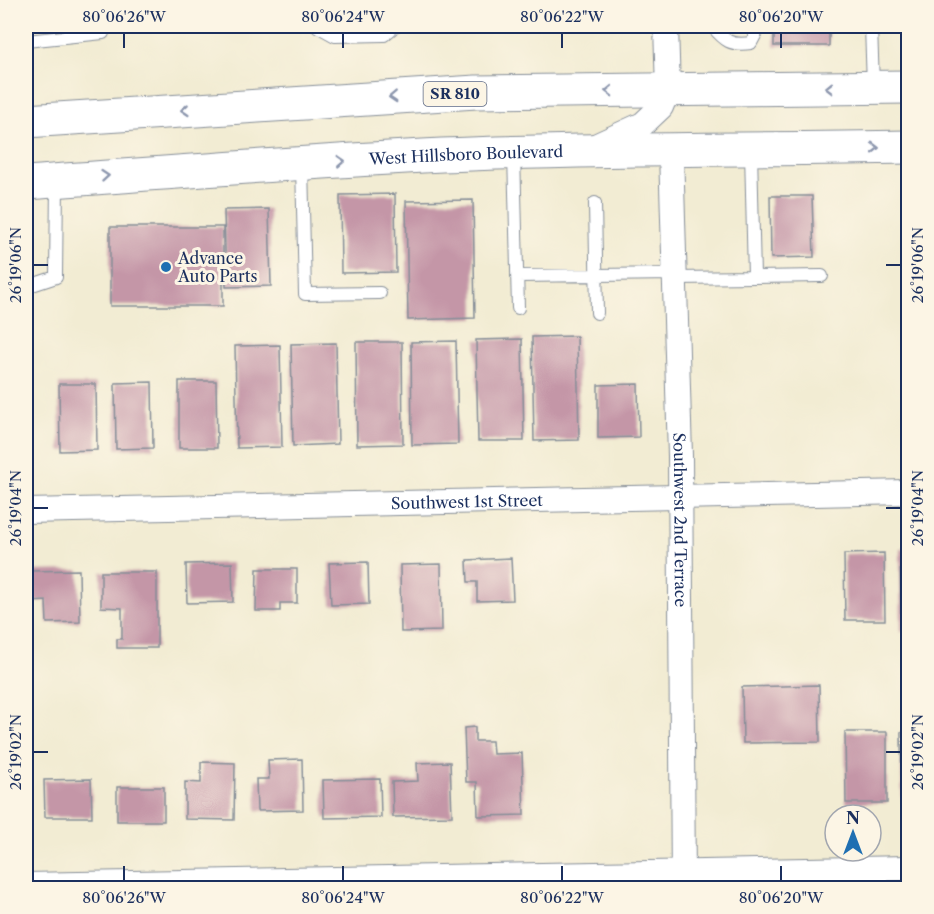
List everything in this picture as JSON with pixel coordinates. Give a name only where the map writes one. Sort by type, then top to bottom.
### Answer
[{"type":"main road","name":"SR 810","points":[[27,121],[476,93],[909,87]]},
{"type":"main road","name":"West Hillsboro Boulevard","points":[[41,182],[302,163],[514,153],[909,147]]},
{"type":"street","points":[[585,151],[643,124],[661,107],[668,90],[666,26]]},
{"type":"street","name":"Southwest 2nd Terrace","points":[[671,151],[680,497],[683,881]]},
{"type":"street","name":"Southwest 1st Street","points":[[26,511],[909,492]]},
{"type":"street","points":[[26,885],[867,879],[909,868]]},
{"type":"lane","points":[[26,40],[61,31],[103,33],[102,26]]},
{"type":"lane","points":[[317,26],[335,36],[384,35],[395,26]]},
{"type":"lane","points":[[712,26],[723,38],[736,45],[751,43],[760,26]]},
{"type":"lane","points":[[871,26],[873,88]]},
{"type":"lane","points":[[26,81],[27,121]]},
{"type":"lane","points":[[751,149],[754,277]]},
{"type":"lane","points":[[514,153],[518,308]]},
{"type":"lane","points":[[302,163],[305,294],[380,293]]},
{"type":"lane","points":[[26,287],[56,277],[41,182]]},
{"type":"lane","points":[[595,203],[597,313]]},
{"type":"lane","points":[[517,276],[822,276]]},
{"type":"building","points":[[774,26],[829,26],[829,46],[774,46]]},
{"type":"building","points":[[395,194],[396,272],[341,273],[340,195]]},
{"type":"building","points":[[770,196],[812,196],[814,257],[771,258]]},
{"type":"building","points":[[473,200],[475,318],[408,320],[406,201]]},
{"type":"building","points":[[269,209],[271,286],[226,287],[224,210]]},
{"type":"building","name":"Advance Auto Parts","points":[[110,227],[223,227],[223,306],[110,306]]},
{"type":"building","points":[[577,336],[579,440],[534,441],[532,337]]},
{"type":"building","points":[[522,339],[524,441],[478,441],[476,340]]},
{"type":"building","points":[[456,341],[458,444],[412,445],[411,342]]},
{"type":"building","points":[[356,342],[402,342],[403,444],[357,445]]},
{"type":"building","points":[[336,343],[338,444],[293,446],[291,344]]},
{"type":"building","points":[[280,345],[282,447],[237,448],[235,346]]},
{"type":"building","points":[[179,381],[216,381],[217,448],[179,448]]},
{"type":"building","points":[[152,382],[153,448],[116,449],[115,383]]},
{"type":"building","points":[[59,384],[96,384],[97,450],[60,451]]},
{"type":"building","points":[[638,384],[639,437],[598,438],[598,385]]},
{"type":"building","points":[[900,549],[908,549],[908,632],[901,632]]},
{"type":"building","points":[[884,553],[885,620],[845,620],[844,554]]},
{"type":"building","points":[[511,558],[513,600],[477,601],[477,582],[468,582],[467,560]]},
{"type":"building","points":[[368,562],[369,604],[331,605],[329,563]]},
{"type":"building","points":[[232,563],[233,602],[187,603],[186,564]]},
{"type":"building","points":[[441,564],[442,631],[401,632],[400,565]]},
{"type":"building","points":[[257,569],[297,569],[297,603],[280,603],[280,611],[256,611]]},
{"type":"building","points":[[79,570],[80,622],[47,623],[46,601],[31,602],[31,571]]},
{"type":"building","points":[[101,572],[157,572],[157,648],[117,648],[117,639],[122,639],[122,608],[101,607]]},
{"type":"building","points":[[819,685],[820,742],[743,743],[742,687]]},
{"type":"building","points":[[475,727],[475,741],[492,741],[493,754],[522,753],[524,815],[478,816],[477,782],[466,782],[464,728]]},
{"type":"building","points":[[908,731],[908,802],[902,802],[901,732]]},
{"type":"building","points":[[845,732],[887,732],[887,803],[846,803]]},
{"type":"building","points":[[302,759],[303,810],[257,811],[256,779],[269,779],[268,760]]},
{"type":"building","points":[[201,762],[235,763],[234,820],[185,819],[185,782],[201,783]]},
{"type":"building","points":[[450,762],[452,816],[393,817],[392,782],[418,781],[417,763]]},
{"type":"building","points":[[91,779],[92,817],[45,817],[44,780]]},
{"type":"building","points":[[380,779],[381,817],[324,818],[323,780]]},
{"type":"building","points":[[117,787],[164,787],[164,821],[117,821]]},
{"type":"place","name":"Advance Auto Parts","points":[[166,267]]}]
